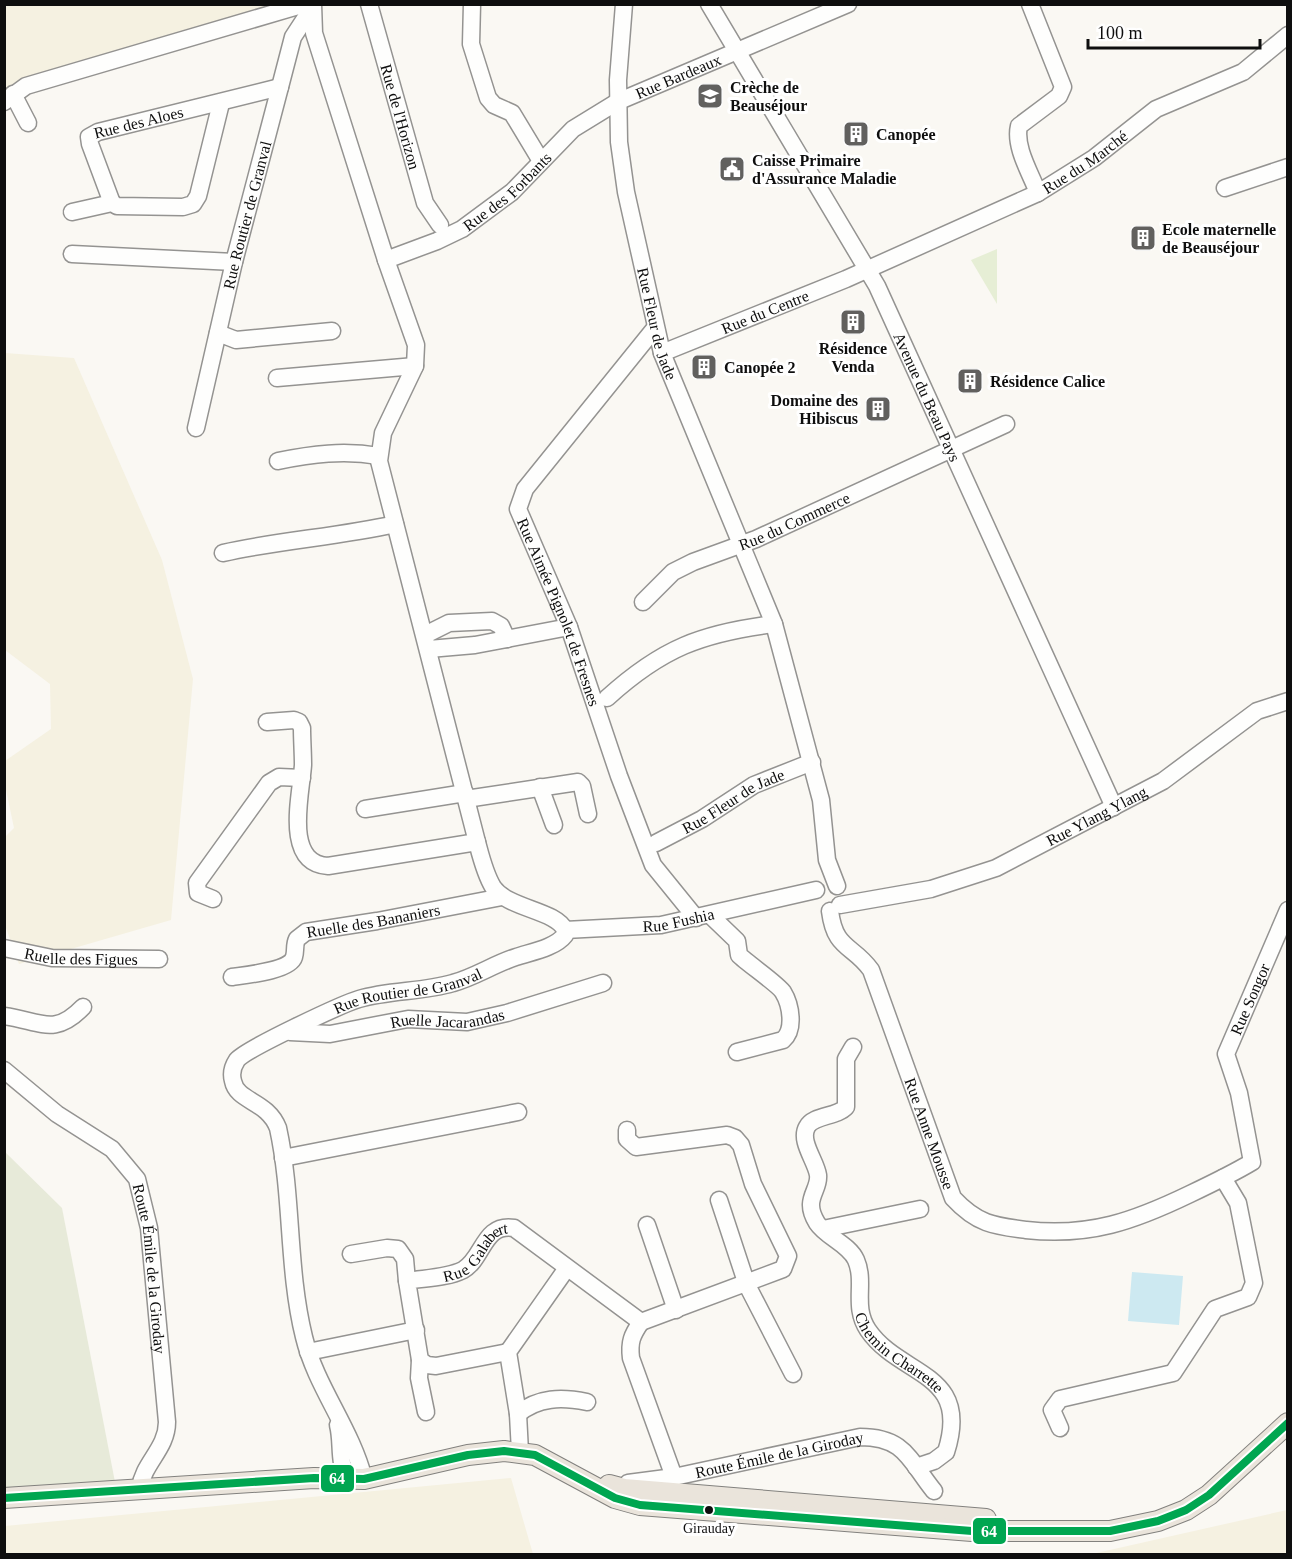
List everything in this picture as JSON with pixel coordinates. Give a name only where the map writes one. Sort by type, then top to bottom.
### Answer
[{"type":"main road","name":"Route Émile de la Giroday","points":[[4,1498],[314,1478],[356,1479],[490,1451],[520,1452],[548,1461],[592,1481],[615,1498],[639,1505],[972,1531],[1110,1531],[1158,1521],[1186,1510],[1209,1495],[1287,1423]]},
{"type":"street","name":"Rue de l'Horizon","points":[[369,4],[425,203],[440,225]]},
{"type":"street","points":[[472,4],[471,44],[488,98],[494,105],[512,113],[541,161]]},
{"type":"street","name":"Rue Fleur de Jade","points":[[624,4],[617,102],[619,142],[626,192],[655,328],[662,353],[774,624],[821,800],[828,896]]},
{"type":"street","name":"Avenue du Beau Pays","points":[[709,4],[868,268],[954,450],[1114,807]]},
{"type":"street","name":"Rue Bardeaux","points":[[617,102],[848,4]]},
{"type":"street","points":[[1030,4],[1063,91],[1019,126],[1021,149],[1038,193]]},
{"type":"street","points":[[28,123],[9,98],[26,86],[310,6],[314,33],[386,260],[414,333],[415,366],[383,433],[379,456],[382,477],[427,642],[484,868],[493,887],[502,897],[556,921],[565,930]]},
{"type":"street","name":"Rue Routier de Granval","points":[[196,428],[234,262],[293,37],[310,6]]},
{"type":"street","name":"Rue du Marché","points":[[868,268],[1038,193],[1094,158],[1156,109],[1243,72],[1287,35]]},
{"type":"street","name":"Rue des Aloes","points":[[112,202],[90,144],[90,137],[98,132],[280,87]]},
{"type":"street","name":"Rue des Forbants","points":[[386,260],[451,236],[506,197],[573,129],[617,102]]},
{"type":"street","points":[[72,212],[112,202],[117,206],[183,207],[193,204],[198,196],[221,103]]},
{"type":"street","points":[[1225,188],[1287,167]]},
{"type":"street","points":[[72,254],[234,262]]},
{"type":"street","name":"Rue du Centre","points":[[662,353],[868,268]]},
{"type":"street","name":"Rue Aimée Pignolet de Fresnes","points":[[655,328],[520,498],[518,509],[569,627],[619,776],[653,865],[703,916],[737,941],[739,955],[784,993],[791,1022],[788,1036],[783,1041],[737,1052]]},
{"type":"street","points":[[219,333],[236,340],[332,332]]},
{"type":"street","points":[[277,378],[415,366]]},
{"type":"street","name":"Rue du Commerce","points":[[643,602],[674,572],[954,450],[1006,424]]},
{"type":"street","points":[[278,461],[310,455],[353,452],[379,456]]},
{"type":"street","points":[[223,553],[283,540],[354,533],[395,524]]},
{"type":"street","points":[[427,642],[449,623],[492,621],[501,627],[507,639]]},
{"type":"street","points":[[607,698],[657,658],[684,644],[714,634],[774,624]]},
{"type":"street","points":[[427,642],[507,639],[569,627]]},
{"type":"street","name":"Rue Ylang Ylang","points":[[828,896],[890,896],[954,883],[996,868],[1114,807],[1181,768],[1257,711],[1287,701]]},
{"type":"street","points":[[267,722],[294,720],[299,722],[302,778],[298,821],[300,838],[307,858],[316,866],[477,842]]},
{"type":"street","name":"Rue Fleur de Jade","points":[[656,843],[702,819],[754,785],[812,762]]},
{"type":"street","points":[[213,899],[198,892],[197,883],[269,783],[279,777],[302,778]]},
{"type":"street","points":[[365,809],[580,784],[588,814]]},
{"type":"street","points":[[540,787],[554,825]]},
{"type":"street","name":"Rue Fushia","points":[[565,930],[645,927],[791,897],[828,896]]},
{"type":"street","name":"Rue Anne Mousse","points":[[828,896],[835,934],[842,945],[865,962],[871,970],[953,1198],[981,1222],[994,1227],[1042,1232],[1094,1230],[1145,1215],[1252,1162]]},
{"type":"street","name":"Ruelle des Bananiers","points":[[232,977],[276,969],[290,963],[294,959],[297,939],[306,932],[502,897]]},
{"type":"street","name":"Rue Songor","points":[[1252,1162],[1239,1093],[1226,1054],[1287,910]]},
{"type":"street","name":"Rue Routier de Granval","points":[[332,1404],[339,1430],[340,1457],[344,1473],[356,1479],[354,1445],[308,1352],[296,1293],[278,1128],[272,1114],[237,1090],[233,1083],[232,1070],[238,1059],[252,1049],[326,1012],[357,999],[463,980],[513,958],[556,943],[565,935],[565,930]]},
{"type":"street","name":"Ruelle des Figues","points":[[4,948],[52,958],[159,959]]},
{"type":"street","name":"Ruelle Jacarandas","points":[[289,1032],[330,1034],[408,1019],[467,1022],[507,1013],[603,983]]},
{"type":"street","points":[[4,1016],[56,1026],[70,1020],[83,1007]]},
{"type":"street","name":"Chemin Charrette","points":[[854,1047],[846,1059],[846,1107],[841,1112],[812,1122],[806,1130],[805,1139],[818,1178],[811,1204],[815,1220],[857,1261],[860,1310],[870,1332],[886,1348],[929,1376],[944,1397],[951,1412],[951,1427],[946,1452],[934,1461],[915,1467]]},
{"type":"street","name":"Route Émile de la Giroday","points":[[4,1070],[57,1114],[112,1149],[137,1179],[143,1196],[149,1228],[167,1422],[164,1442],[142,1474],[140,1488]]},
{"type":"street","points":[[283,1158],[518,1112]]},
{"type":"street","points":[[627,1130],[627,1139],[636,1147],[727,1135],[735,1138],[741,1145],[753,1184],[788,1256],[783,1269],[747,1285],[641,1322],[632,1335],[629,1346],[631,1358],[674,1477]]},
{"type":"street","points":[[1060,1428],[1052,1410],[1060,1399],[1173,1373],[1215,1309],[1248,1297],[1254,1283],[1239,1203],[1223,1178]]},
{"type":"street","points":[[719,1200],[747,1285],[793,1374]]},
{"type":"street","points":[[823,1229],[920,1209]]},
{"type":"street","points":[[646,1225],[676,1310]]},
{"type":"street","name":"Rue Galabert","points":[[407,1281],[452,1274],[464,1269],[473,1261],[489,1235],[507,1227],[514,1228],[567,1268]]},
{"type":"street","points":[[351,1254],[387,1248],[398,1249],[405,1259],[420,1360],[419,1378],[426,1412]]},
{"type":"street","points":[[420,1360],[427,1365],[436,1366],[508,1352],[567,1268],[641,1322]]},
{"type":"street","points":[[308,1352],[416,1330]]},
{"type":"street","points":[[508,1352],[518,1414],[520,1452]]},
{"type":"street","points":[[518,1414],[527,1406],[545,1401],[565,1398],[587,1402]]},
{"type":"street","name":"Route Émile de la Giroday","points":[[592,1481],[644,1482],[860,1437],[892,1441],[905,1451],[934,1491]]},
{"type":"street","points":[[314,1478],[331,1472],[340,1457]]},
{"type":"shaded area","points":[[5,5],[286,5],[5,88]]},
{"type":"shaded area","points":[[5,353],[74,358],[162,560],[193,679],[171,920],[19,964],[5,925],[5,837],[14,828],[5,785],[5,761],[51,729],[50,684],[5,650]]},
{"type":"shaded area","points":[[511,1478],[533,1554],[5,1554],[5,1526]]},
{"type":"shaded area","points":[[1287,1510],[1287,1554],[1092,1554]]},
{"type":"green space","points":[[997,249],[997,304],[971,260]]},
{"type":"green space","points":[[4,1151],[62,1208],[115,1482],[5,1488]]},
{"type":"water","points":[[1132,1272],[1183,1276],[1179,1325],[1128,1321]]},
{"type":"transit line","name":"64","points":[[4,1498],[314,1478],[364,1479],[468,1455],[504,1451],[535,1455],[615,1498],[640,1505],[972,1531],[1110,1531],[1158,1521],[1186,1510],[1209,1495],[1288,1423]]},
{"type":"place","name":"Crèche de Beauséjour","points":[[710,96]]},
{"type":"place","name":"Canopée","points":[[856,134]]},
{"type":"place","name":"Caisse Primaire d'Assurance Maladie","points":[[732,169]]},
{"type":"place","name":"Ecole maternelle de Beauséjour","points":[[1143,238]]},
{"type":"place","name":"Résidence Venda","points":[[853,322]]},
{"type":"place","name":"Canopée 2","points":[[704,367]]},
{"type":"place","name":"Résidence Calice","points":[[970,381]]},
{"type":"place","name":"Domaine des Hibiscus","points":[[878,409]]},
{"type":"place","name":"Girauday","points":[[709,1510]]}]
